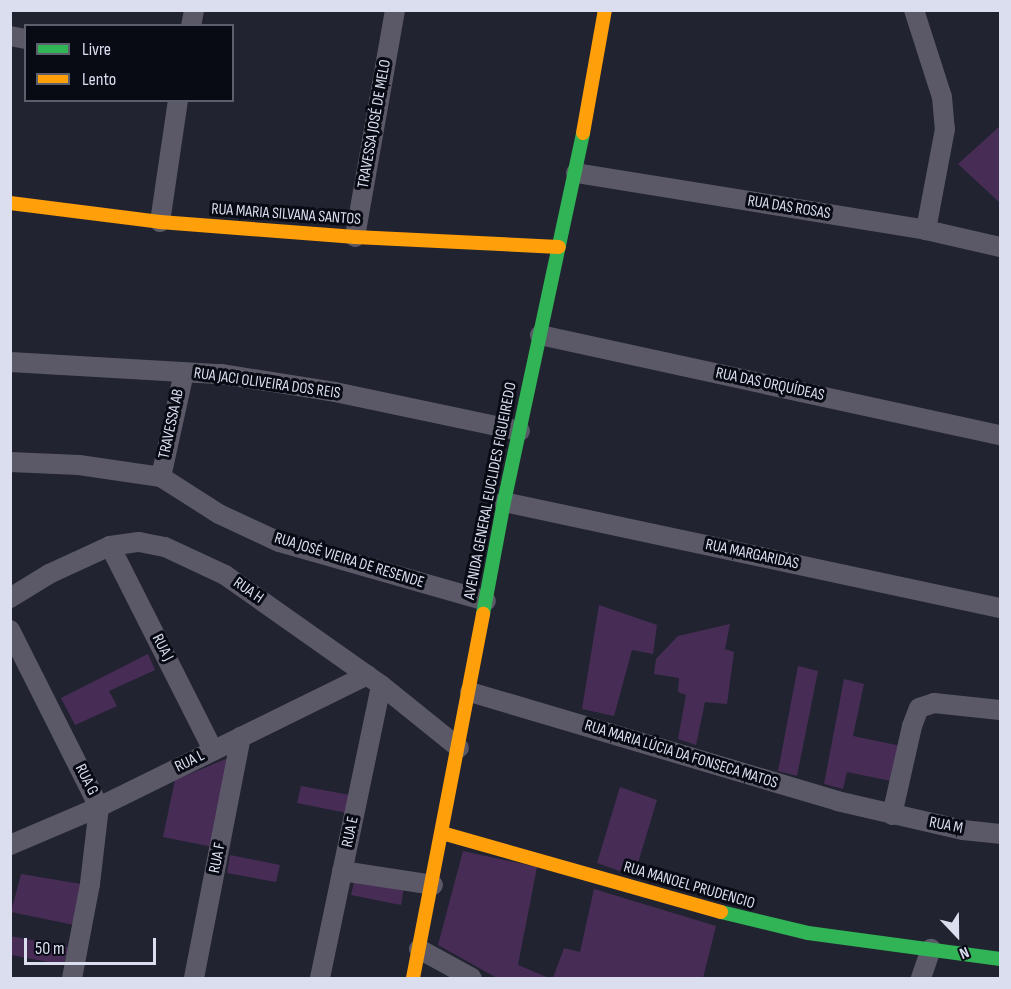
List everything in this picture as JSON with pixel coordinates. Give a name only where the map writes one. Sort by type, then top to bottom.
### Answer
[{"type":"street","name":"TRAVESSA JOSÉ DE MELO","points":[[355,237],[395,10]]},
{"type":"street","name":"AVENIDA GENERAL EUCLIDES FIGUEIREDO","points":[[413,978],[470,692],[504,502],[576,173],[605,10]]},
{"type":"street","points":[[914,10],[942,97],[945,129],[926,230]]},
{"type":"street","points":[[160,222],[178,102]]},
{"type":"street","name":"RUA DAS ROSAS","points":[[576,173],[926,230],[1000,247]]},
{"type":"street","name":"RUA MARIA SILVANA SANTOS","points":[[10,204],[160,222],[355,237],[559,248]]},
{"type":"street","name":"RUA DAS ORQUÍDEAS","points":[[540,335],[1000,435]]},
{"type":"street","name":"RUA JACI OLIVEIRA DOS REIS","points":[[10,362],[221,374],[334,392],[520,431]]},
{"type":"street","name":"TRAVESSA AB","points":[[161,477],[184,372]]},
{"type":"street","name":"RUA JOSÉ VIEIRA DE RESENDE","points":[[10,462],[79,465],[161,477],[219,514],[279,542],[486,601]]},
{"type":"street","name":"RUA MARGARIDAS","points":[[504,502],[1000,608]]},
{"type":"street","name":"RUA H","points":[[10,598],[49,574],[110,546],[124,543],[151,543],[225,575],[374,680],[459,748]]},
{"type":"street","name":"RUA J","points":[[110,546],[213,750]]},
{"type":"street","name":"RUA G","points":[[10,630],[99,807],[90,884],[72,978]]},
{"type":"street","name":"RUA L","points":[[10,845],[99,807],[241,737],[374,680]]},
{"type":"street","name":"RUA E","points":[[320,978],[342,871],[374,680]]},
{"type":"street","name":"RUA MARIA LÚCIA DA FONSECA MATOS","points":[[470,692],[892,815]]},
{"type":"street","points":[[892,815],[912,726],[920,708],[934,703],[1000,710]]},
{"type":"street","name":"RUA F","points":[[194,978],[241,737]]},
{"type":"street","name":"RUA M","points":[[892,815],[963,830],[1000,834]]},
{"type":"street","name":"RUA MANOEL PRUDENCIO","points":[[442,833],[764,924],[808,933],[1000,959]]},
{"type":"street","points":[[342,871],[433,885]]},
{"type":"street","points":[[419,949],[472,978]]},
{"type":"street","points":[[921,978],[931,949]]},
{"type":"shaded area","points":[[1000,126],[1000,203],[958,164]]},
{"type":"shaded area","points":[[599,605],[657,625],[653,654],[632,650],[614,716],[582,709]]},
{"type":"shaded area","points":[[730,624],[725,649],[734,652],[727,704],[705,702],[696,745],[678,739],[686,695],[678,692],[679,678],[654,674],[656,659],[678,636]]},
{"type":"shaded area","points":[[148,654],[155,670],[109,691],[117,706],[75,725],[61,698]]},
{"type":"shaded area","points":[[798,666],[818,671],[797,776],[778,771]]},
{"type":"shaded area","points":[[844,679],[864,684],[853,736],[901,746],[891,781],[847,772],[843,789],[824,784]]},
{"type":"shaded area","points":[[233,756],[213,847],[163,837],[175,780]]},
{"type":"shaded area","points":[[301,786],[350,795],[347,813],[297,803]]},
{"type":"shaded area","points":[[620,787],[657,800],[634,876],[597,863]]},
{"type":"shaded area","points":[[463,851],[537,867],[518,965],[549,978],[497,978],[438,945]]},
{"type":"shaded area","points":[[230,855],[280,865],[276,882],[227,873]]},
{"type":"shaded area","points":[[21,874],[81,884],[74,925],[11,912]]},
{"type":"shaded area","points":[[355,878],[404,887],[401,905],[351,895]]},
{"type":"shaded area","points":[[594,889],[716,926],[703,978],[553,978],[564,948],[580,952]]},
{"type":"shaded area","points":[[10,936],[68,947],[64,965],[11,955]]},
{"type":"traffic: fast","points":[[483,614],[504,502],[583,133]]},
{"type":"traffic: fast","points":[[721,912],[808,933],[1000,959]]},
{"type":"traffic: slow","points":[[583,133],[605,10]]},
{"type":"traffic: slow","points":[[10,203],[160,222],[355,237],[559,247]]},
{"type":"traffic: slow","points":[[413,978],[483,614]]},
{"type":"traffic: slow","points":[[442,833],[721,912]]}]
